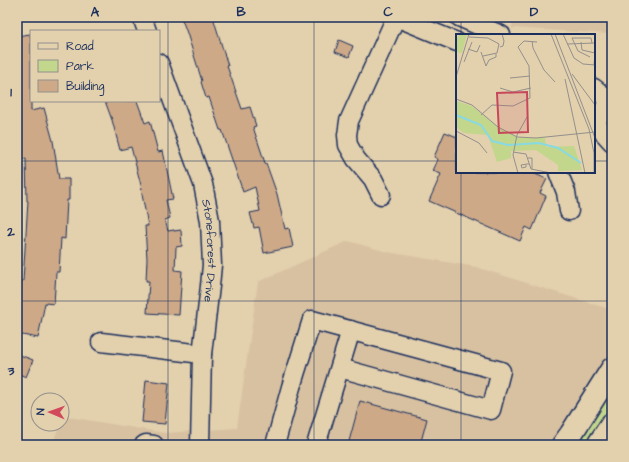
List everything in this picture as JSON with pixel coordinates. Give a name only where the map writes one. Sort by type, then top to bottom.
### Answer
[{"type":"main road","points":[[563,445],[612,369]]},
{"type":"main road","points":[[598,445],[612,424]]},
{"type":"street","points":[[142,17],[147,30]]},
{"type":"street","points":[[381,195],[374,179],[356,159],[348,145],[347,135],[349,121],[396,17],[456,42]]},
{"type":"street","points":[[459,17],[492,29]]},
{"type":"street","name":"Stoneforest Drive","points":[[160,66],[203,184],[210,221],[212,243],[210,286],[202,354],[200,445]]},
{"type":"street","points":[[595,89],[611,100],[595,121]]},
{"type":"street","points":[[595,123],[612,142]]},
{"type":"street","points":[[558,173],[566,192],[569,212]]},
{"type":"street","points":[[275,445],[312,320],[501,371],[491,410],[340,368]]},
{"type":"street","points":[[316,445],[351,330]]},
{"type":"street","points":[[101,342],[202,354]]},
{"type":"street","points":[[144,445],[154,445]]},
{"type":"shaded area","points":[[513,17],[612,17],[612,34],[512,28]]},
{"type":"shaded area","points":[[348,241],[387,252],[476,267],[612,310],[612,365],[555,445],[52,445],[57,432],[70,432],[70,417],[165,433],[237,428],[258,282]]},
{"type":"green space","points":[[612,365],[612,445],[555,445]]},
{"type":"building","points":[[181,17],[213,17],[227,66],[242,109],[250,107],[256,126],[253,127],[277,194],[285,229],[289,228],[293,247],[264,253],[259,227],[254,228],[250,213],[260,211],[255,187],[243,192],[222,130],[220,130],[209,97],[206,98]]},
{"type":"building","points":[[30,34],[31,111],[44,108],[53,141],[59,179],[69,179],[69,200],[67,200],[65,239],[61,238],[59,272],[56,272],[54,304],[45,303],[38,338],[17,334],[17,314],[19,315],[21,281],[23,281],[28,201],[26,159],[22,159],[18,135],[17,136],[17,36]]},
{"type":"building","points":[[339,40],[353,46],[349,57],[335,52]]},
{"type":"building","points":[[105,102],[137,102],[145,123],[150,121],[158,152],[163,151],[173,199],[166,200],[170,218],[165,220],[168,231],[181,230],[182,246],[176,247],[175,270],[182,271],[179,315],[147,313],[149,281],[146,281],[147,259],[145,226],[148,226],[142,189],[131,147],[120,150]]},
{"type":"building","points":[[445,132],[456,137],[456,173],[532,173],[547,179],[540,193],[546,196],[532,230],[526,227],[520,241],[429,201],[441,174],[433,171],[438,159],[434,157]]},
{"type":"building","points":[[17,354],[33,360],[26,377],[17,373]]},
{"type":"building","points":[[146,380],[169,383],[165,424],[142,422]]},
{"type":"building","points":[[360,401],[427,419],[420,445],[348,445]]}]
